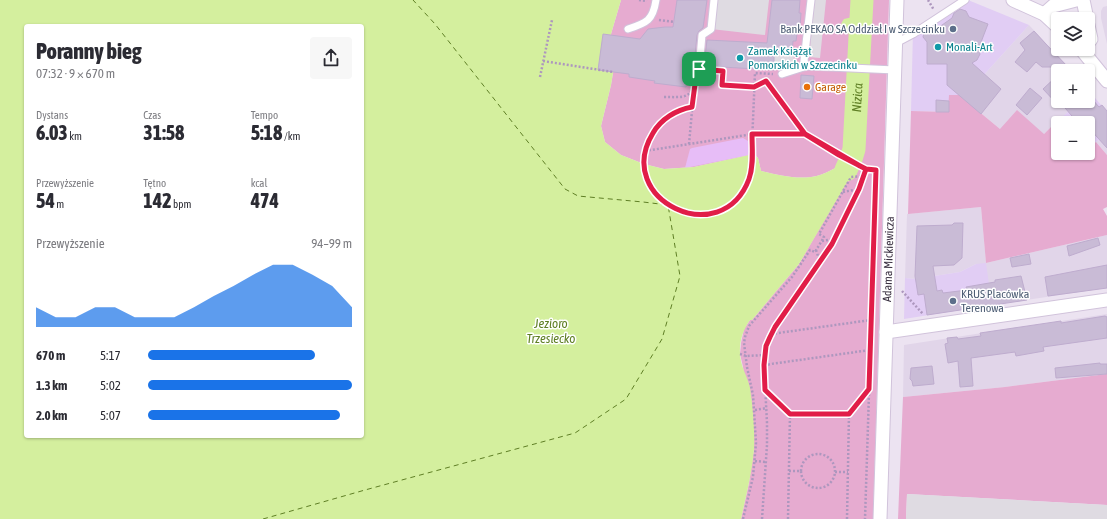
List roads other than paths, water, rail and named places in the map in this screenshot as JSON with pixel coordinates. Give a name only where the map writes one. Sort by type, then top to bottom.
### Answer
[{"type":"street","name":"Adama Mickiewicza","points":[[880,519],[897,0]]},
{"type":"street","points":[[1013,0],[1044,14],[1051,20]]},
{"type":"street","points":[[1044,14],[1053,6],[1076,0]]},
{"type":"street","points":[[1083,0],[1086,12]]},
{"type":"street","points":[[1090,56],[1107,81]]},
{"type":"street","points":[[886,332],[1107,300]]},
{"type":"lane","points":[[628,29],[638,26],[649,19],[654,12],[656,0]]},
{"type":"lane","points":[[699,69],[702,35],[710,29],[714,0]]},
{"type":"lane","points":[[807,66],[804,61],[811,0]]},
{"type":"lane","points":[[896,43],[913,34],[965,0]]},
{"type":"lane","points":[[782,74],[807,66],[895,70]]},
{"type":"water","name":"Jezioro Trzesiecko","points":[[0,0],[621,0],[611,34],[615,61],[601,126],[605,142],[621,155],[644,164],[664,169],[694,167],[754,154],[758,158],[761,171],[775,174],[790,177],[813,177],[839,166],[852,174],[799,264],[752,320],[750,320],[742,335],[740,356],[750,388],[754,418],[754,441],[750,476],[741,519],[0,519]]},
{"type":"water","points":[[861,15],[860,37],[842,30],[841,23],[844,19]]},
{"type":"waterway","name":"Nizica","points":[[846,170],[854,149],[862,0]]},
{"type":"place","name":"Bank PEKAO SA Oddział I w Szczecinku","points":[[953,29]]},
{"type":"place","name":"Monali-Art","points":[[938,47]]},
{"type":"place","name":"Zamek Książąt Pomorskich w Szczecinku","points":[[740,58]]},
{"type":"place","name":"Garage","points":[[807,87]]},
{"type":"place","name":"KRUS Placówka Terenowa","points":[[953,301]]}]
